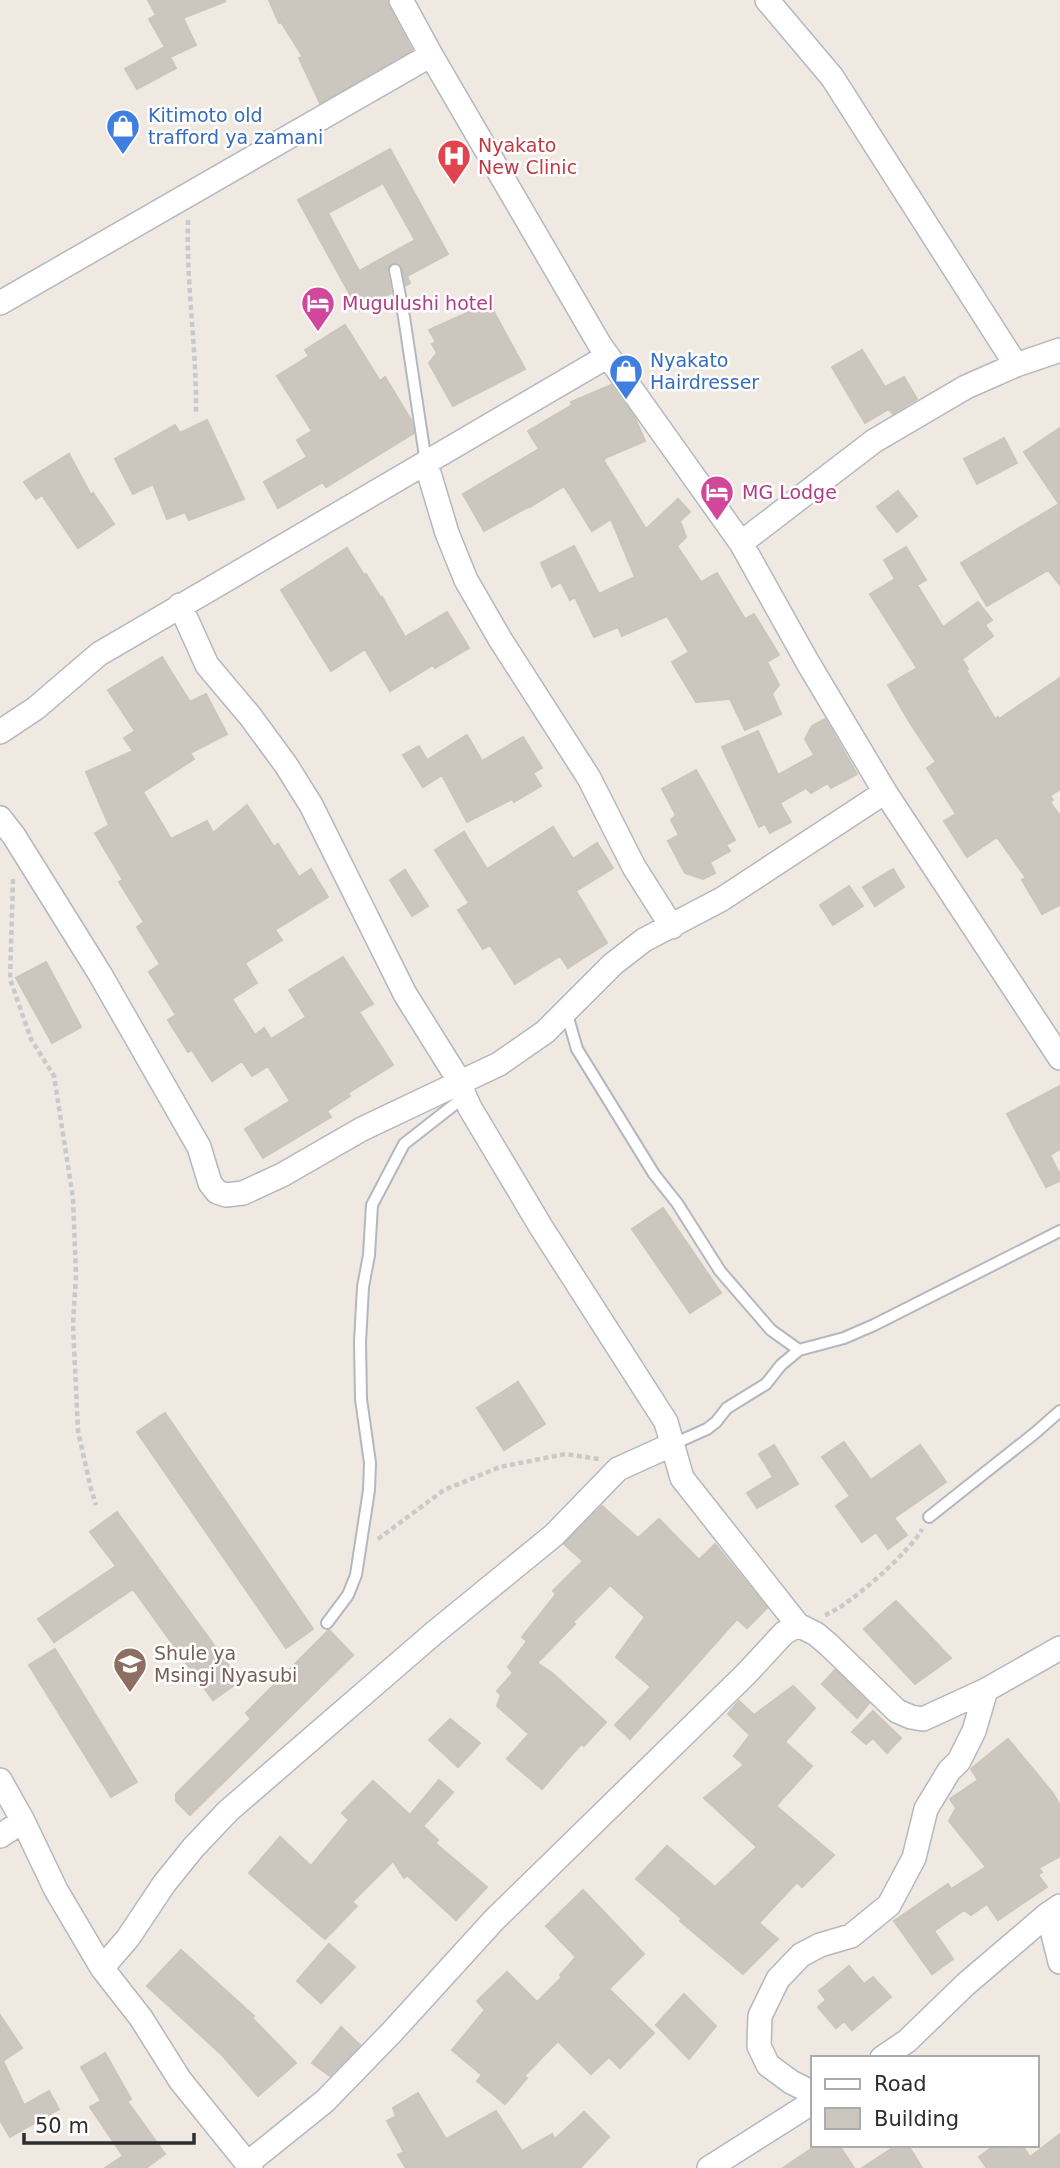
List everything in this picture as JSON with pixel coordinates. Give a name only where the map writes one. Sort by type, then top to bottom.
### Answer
[{"type":"street","points":[[401,0],[430,55],[608,356],[741,543],[885,792],[1060,1058]]},
{"type":"street","points":[[768,1],[832,77],[1016,365]]},
{"type":"street","points":[[0,303],[430,55]]},
{"type":"street","points":[[741,543],[874,441],[965,387],[1060,350]]},
{"type":"street","points":[[0,732],[36,708],[99,654],[608,356]]},
{"type":"street","points":[[426,463],[447,533],[466,580],[500,639],[589,778],[634,867],[672,927]]},
{"type":"street","points":[[180,605],[207,665],[250,716],[311,805],[405,994],[541,1227],[666,1422],[682,1478],[797,1625],[816,1634],[829,1645],[897,1711],[923,1719],[986,1690],[1060,1648]]},
{"type":"street","points":[[0,818],[100,974],[199,1147],[210,1183],[217,1192],[226,1195],[243,1193],[282,1175],[362,1129],[462,1091],[545,1032],[628,951],[757,878],[885,792]]},
{"type":"street","points":[[102,1968],[128,1938],[164,1884],[228,1811],[434,1633],[554,1535],[618,1469],[671,1445]]},
{"type":"street","points":[[0,1780],[56,1890],[102,1968],[141,2018],[180,2080],[249,2165],[326,2101],[494,1920],[746,1674],[784,1633],[797,1625]]},
{"type":"street","points":[[811,2092],[791,2082],[768,2065],[760,2046],[760,2015],[778,1979],[800,1955],[820,1945],[851,1936],[889,1905],[914,1858],[926,1809],[949,1771],[959,1761],[974,1731],[986,1690]]},
{"type":"street","points":[[0,1836],[23,1821]]},
{"type":"street","points":[[1054,1910],[1060,1962]]},
{"type":"street","points":[[884,2056],[907,2041],[966,1984],[1054,1910]]},
{"type":"street","points":[[709,2168],[811,2103]]},
{"type":"lane","points":[[395,270],[426,463]]},
{"type":"lane","points":[[566,1011],[578,1049],[654,1174],[677,1203],[720,1271],[771,1330],[799,1350]]},
{"type":"lane","points":[[327,1623],[348,1595],[356,1575],[370,1464],[361,1399],[360,1342],[372,1205],[404,1144],[462,1091]]},
{"type":"lane","points":[[671,1445],[707,1429],[727,1408],[766,1384],[781,1365],[799,1350],[844,1338],[874,1325],[1060,1231]]},
{"type":"lane","points":[[929,1517],[1060,1411]]},
{"type":"path","points":[[189,194],[187,250],[197,382],[196,415]]},
{"type":"path","points":[[13,875],[10,979],[31,1039],[54,1076],[73,1198],[78,1431],[96,1505]]},
{"type":"path","points":[[360,1552],[444,1490],[500,1467],[565,1454],[631,1464]]},
{"type":"path","points":[[797,1625],[834,1612],[917,1539],[929,1517]]},
{"type":"building","points":[[148,0],[226,1],[183,18],[196,45],[170,57],[176,68],[137,89],[125,69],[165,47],[149,19],[156,15]]},
{"type":"building","points":[[269,0],[387,0],[412,50],[320,103],[299,58],[303,57],[281,22],[279,23]]},
{"type":"building","points":[[390,149],[448,254],[407,276],[410,283],[406,285],[401,265],[397,262],[390,264],[387,271],[391,293],[359,311],[298,200]],"holes":[[[383,183],[415,240],[359,271],[328,213]]]},
{"type":"building","points":[[489,303],[525,369],[453,406],[429,363],[437,353],[432,344],[436,342],[429,330]]},
{"type":"building","points":[[345,325],[380,381],[385,377],[411,420],[414,433],[326,487],[323,482],[278,508],[264,482],[307,457],[297,440],[312,431],[277,376],[309,356],[305,350]]},
{"type":"building","points":[[862,350],[885,387],[904,377],[917,399],[893,414],[889,409],[865,423],[832,367]]},
{"type":"building","points":[[611,385],[634,416],[645,441],[605,458],[604,461],[646,529],[678,499],[690,512],[680,521],[686,537],[677,546],[701,582],[717,573],[745,619],[754,614],[779,655],[767,662],[779,685],[772,694],[781,714],[745,730],[730,699],[696,702],[672,662],[689,652],[667,616],[622,636],[618,627],[594,637],[575,597],[570,600],[561,582],[552,587],[541,563],[574,546],[599,594],[635,577],[611,519],[592,531],[564,486],[484,531],[463,494],[539,449],[528,431],[572,405],[571,402]]},
{"type":"building","points":[[207,420],[244,499],[189,520],[185,512],[167,519],[153,484],[133,494],[115,459],[175,425],[180,433]]},
{"type":"building","points":[[1060,428],[1060,585],[1048,570],[987,606],[961,563],[1059,504],[1024,452]]},
{"type":"building","points":[[1004,438],[1017,463],[977,484],[964,459]]},
{"type":"building","points":[[69,454],[91,495],[93,493],[114,524],[78,548],[42,495],[36,499],[24,482]]},
{"type":"building","points":[[898,491],[917,516],[897,532],[877,507]]},
{"type":"building","points":[[906,547],[926,580],[917,585],[943,627],[978,602],[992,620],[985,625],[993,636],[962,659],[995,719],[999,719],[1060,678],[1060,789],[1050,796],[1053,800],[1050,802],[1060,816],[1060,905],[1042,914],[1022,880],[1026,878],[997,837],[967,857],[944,821],[956,814],[927,768],[936,762],[888,685],[917,668],[870,594],[895,579],[884,560]]},
{"type":"building","points":[[347,548],[382,597],[405,637],[447,612],[469,648],[435,668],[433,665],[390,691],[365,649],[331,671],[281,590]]},
{"type":"building","points":[[162,657],[190,702],[206,694],[227,734],[190,753],[194,759],[143,792],[171,839],[207,821],[213,833],[247,805],[274,847],[278,844],[299,877],[311,869],[328,897],[275,930],[282,940],[245,963],[257,983],[232,999],[255,1035],[264,1028],[271,1039],[306,1017],[289,990],[343,957],[373,1004],[359,1012],[393,1065],[348,1093],[350,1096],[327,1111],[331,1117],[263,1158],[245,1129],[290,1101],[268,1066],[252,1076],[242,1061],[212,1081],[192,1050],[188,1052],[168,1020],[176,1015],[149,972],[160,964],[137,927],[144,922],[119,882],[123,880],[95,833],[109,825],[86,772],[133,751],[124,738],[135,731],[108,690]]},
{"type":"building","points":[[825,719],[857,774],[831,788],[828,783],[811,793],[806,788],[780,803],[791,822],[770,833],[765,824],[759,827],[722,747],[758,731],[778,775],[814,755],[805,739],[812,726]]},
{"type":"building","points":[[467,735],[482,761],[523,737],[542,768],[533,773],[541,786],[514,802],[512,799],[467,822],[442,775],[423,787],[403,755],[419,746],[427,760]]},
{"type":"building","points":[[696,770],[735,840],[726,845],[730,851],[710,862],[715,873],[703,879],[685,873],[668,841],[679,835],[671,820],[676,815],[662,789]]},
{"type":"building","points":[[553,827],[573,859],[597,843],[613,868],[576,891],[607,943],[568,968],[560,956],[515,984],[490,945],[483,949],[458,910],[469,903],[435,850],[464,832],[487,869]]},
{"type":"building","points":[[893,869],[904,887],[875,906],[863,887]]},
{"type":"building","points":[[405,870],[428,906],[412,916],[390,880]]},
{"type":"building","points":[[849,886],[863,906],[833,925],[820,905]]},
{"type":"building","points":[[46,962],[81,1027],[52,1043],[16,978]]},
{"type":"building","points":[[1060,1086],[1060,1149],[1050,1155],[1060,1175],[1060,1181],[1046,1187],[1007,1114]]},
{"type":"building","points":[[663,1208],[721,1293],[690,1313],[632,1229]]},
{"type":"building","points":[[518,1382],[545,1424],[504,1450],[477,1408]]},
{"type":"building","points":[[165,1413],[313,1629],[286,1648],[137,1432]]},
{"type":"building","points":[[844,1442],[871,1480],[920,1445],[946,1482],[894,1518],[907,1535],[888,1549],[876,1532],[862,1542],[836,1506],[850,1496],[822,1457]]},
{"type":"building","points":[[774,1445],[798,1484],[757,1508],[747,1493],[773,1477],[759,1454]]},
{"type":"building","points":[[602,1506],[638,1538],[659,1519],[699,1560],[715,1544],[767,1608],[747,1628],[737,1619],[630,1739],[615,1725],[651,1687],[616,1657],[645,1617],[610,1585],[537,1663],[552,1673],[606,1722],[584,1746],[581,1744],[542,1789],[507,1759],[529,1734],[497,1706],[501,1695],[497,1691],[513,1673],[508,1667],[527,1641],[522,1637],[556,1594],[553,1591],[583,1561],[564,1544]]},
{"type":"building","points":[[117,1512],[240,1681],[213,1700],[133,1589],[54,1642],[38,1619],[116,1566],[90,1532]]},
{"type":"building","points":[[896,1601],[951,1658],[915,1684],[864,1629]]},
{"type":"building","points":[[329,1630],[353,1655],[190,1815],[176,1801],[176,1794],[251,1719],[246,1713]]},
{"type":"building","points":[[55,1649],[137,1782],[111,1797],[29,1665]]},
{"type":"building","points":[[835,1670],[869,1703],[857,1718],[822,1684]]},
{"type":"building","points":[[793,1686],[815,1708],[785,1742],[812,1766],[776,1806],[834,1855],[802,1887],[797,1882],[759,1923],[778,1939],[743,1974],[680,1921],[682,1919],[636,1879],[667,1846],[715,1887],[757,1847],[704,1798],[744,1765],[734,1756],[750,1735],[728,1714],[739,1701],[754,1715]]},
{"type":"building","points":[[873,1711],[901,1738],[887,1753],[873,1738],[866,1744],[852,1732]]},
{"type":"building","points":[[450,1719],[480,1743],[458,1767],[429,1740]]},
{"type":"building","points":[[1008,1739],[1060,1805],[1060,1856],[1039,1868],[1042,1872],[1038,1875],[1047,1887],[998,1920],[987,1904],[971,1915],[964,1910],[934,1931],[953,1959],[932,1974],[894,1921],[948,1884],[951,1889],[986,1867],[949,1821],[956,1808],[950,1799],[978,1780],[971,1769]]},
{"type":"building","points":[[439,1780],[453,1792],[423,1826],[438,1840],[435,1843],[487,1887],[456,1920],[407,1875],[404,1878],[393,1861],[352,1902],[357,1906],[325,1939],[249,1873],[280,1837],[311,1866],[349,1820],[342,1813],[373,1781],[410,1815]]},
{"type":"building","points":[[583,1890],[644,1954],[609,1989],[654,2033],[620,2068],[609,2057],[591,2074],[558,2041],[524,2076],[527,2078],[505,2104],[477,2081],[482,2075],[452,2050],[485,2010],[477,2001],[507,1972],[537,2002],[562,1977],[560,1975],[576,1957],[546,1926]]},
{"type":"building","points":[[329,1944],[355,1967],[321,2003],[297,1981]]},
{"type":"building","points":[[181,1950],[254,2016],[252,2018],[296,2063],[258,2096],[222,2055],[147,1986]]},
{"type":"building","points":[[849,1966],[864,1984],[873,1977],[891,1997],[852,2030],[844,2021],[836,2028],[818,2007],[826,2000],[819,1991]]},
{"type":"building","points":[[684,1994],[716,2026],[689,2059],[656,2025]]},
{"type":"building","points":[[0,2015],[22,2048],[3,2061],[24,2105],[49,2091],[59,2109],[10,2137],[0,2120]]},
{"type":"building","points":[[341,2027],[360,2045],[330,2076],[312,2063]]},
{"type":"building","points":[[105,2053],[131,2099],[127,2101],[165,2154],[146,2168],[105,2168],[123,2156],[90,2107],[101,2101],[81,2067]]},
{"type":"building","points":[[418,2093],[446,2139],[496,2111],[522,2151],[552,2134],[555,2139],[584,2112],[609,2137],[580,2168],[406,2168],[398,2155],[404,2152],[387,2121],[396,2116],[393,2108]]},
{"type":"building","points":[[1060,2134],[1060,2168],[987,2168],[979,2157],[992,2147],[1023,2147],[1030,2157]]},
{"type":"building","points":[[814,2147],[840,2147],[854,2168],[783,2168]]},
{"type":"building","points":[[894,2147],[909,2147],[922,2168],[862,2168]]},
{"type":"place","name":"Kitimoto old trafford ya zamani","points":[[123,156]]},
{"type":"place","name":"Nyakato New Clinic","points":[[454,186]]},
{"type":"place","name":"Mugulushi hotel","points":[[318,333]]},
{"type":"place","name":"Nyakato Hairdresser","points":[[626,401]]},
{"type":"place","name":"MG Lodge","points":[[717,522]]},
{"type":"place","name":"Shule ya Msingi Nyasubi","points":[[130,1694]]}]
